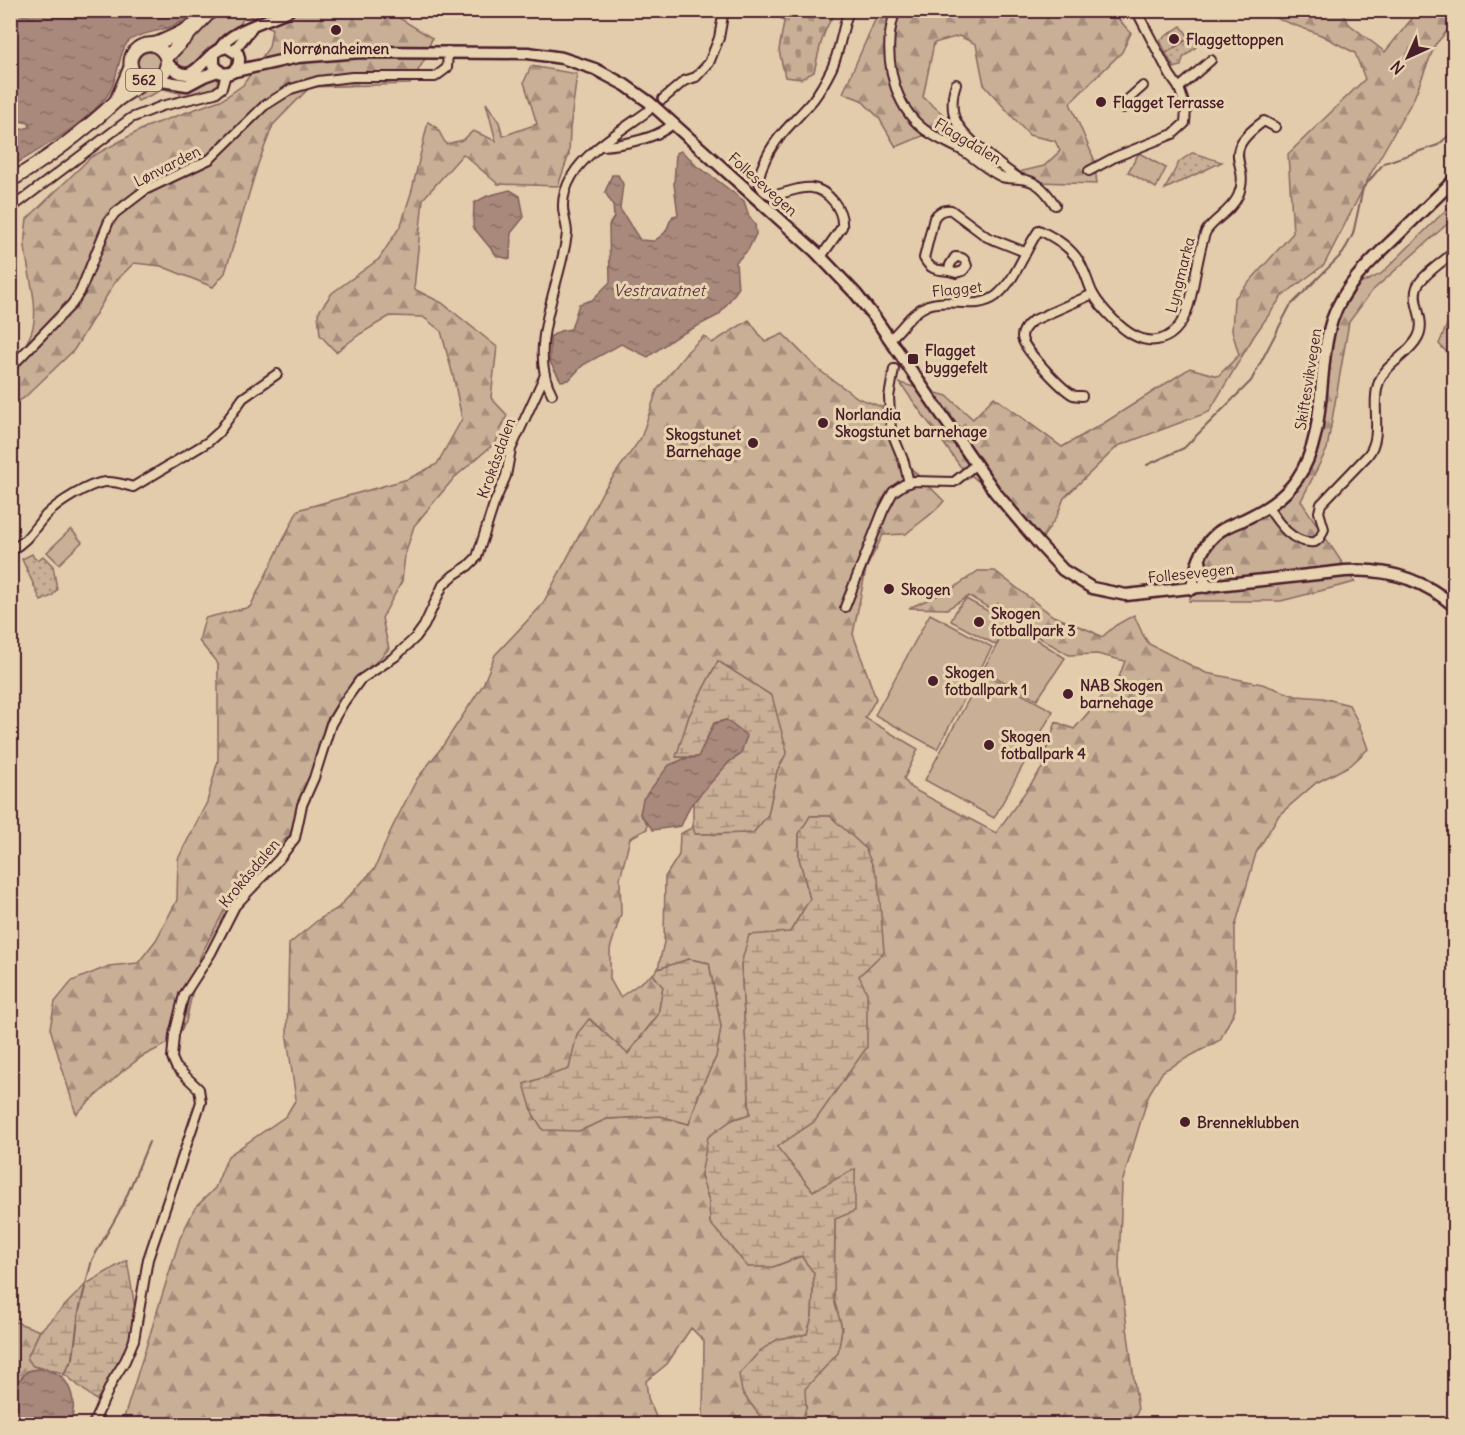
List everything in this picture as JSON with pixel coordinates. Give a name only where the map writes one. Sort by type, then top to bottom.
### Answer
[{"type":"main road","name":"562","points":[[10,181],[76,137],[116,102],[165,72],[167,61],[198,23],[212,10]]},
{"type":"main road","name":"562","points":[[154,45],[198,23]]},
{"type":"main road","name":"562","points":[[116,102],[135,50],[146,44],[154,45],[162,50],[167,61]]},
{"type":"main road","points":[[167,61],[178,74],[187,75],[217,51],[227,47],[236,52],[239,64],[226,72],[214,65],[217,51]]},
{"type":"main road","name":"Follesevegen","points":[[236,52],[251,59],[275,61]]},
{"type":"main road","name":"Follesevegen","points":[[151,80],[187,85],[207,74],[275,61],[361,52],[528,53],[573,61],[595,69],[625,85],[673,123],[821,257],[856,294],[890,339],[975,465],[1040,545],[1063,570],[1082,583],[1103,592],[1126,595],[1345,571],[1372,571],[1391,573],[1417,581],[1455,606]]},
{"type":"main road","name":"562","points":[[131,66],[138,77],[151,80]]},
{"type":"main road","name":"Skiftesvikvegen","points":[[1192,589],[1194,574],[1204,549],[1214,535],[1268,507],[1292,486],[1309,457],[1315,434],[1329,332],[1341,299],[1361,271],[1455,180]]},
{"type":"main road","points":[[1200,561],[1206,587]]},
{"type":"street","points":[[217,51],[234,33],[290,10]]},
{"type":"street","points":[[663,99],[684,81],[696,76],[709,63],[719,38],[724,10]]},
{"type":"street","points":[[821,257],[842,227],[842,215],[831,199],[815,187],[771,195],[761,187],[759,177],[765,159],[778,137],[812,100],[832,68],[849,10]]},
{"type":"street","name":"Flaggdalen","points":[[896,10],[890,32],[889,58],[904,105],[913,119],[924,130],[1001,176],[1041,186],[1055,205]]},
{"type":"street","points":[[1089,171],[1115,157],[1173,134],[1185,123],[1186,109],[1179,88],[1136,10]]},
{"type":"street","points":[[236,52],[253,27]]},
{"type":"street","name":"Lønvarden","points":[[10,368],[72,304],[80,292],[109,221],[115,213],[144,190],[210,159],[258,110],[291,89],[335,79],[439,76],[447,68],[448,51]]},
{"type":"street","points":[[1179,88],[1211,60]]},
{"type":"street","points":[[10,209],[132,118],[162,106],[216,93],[222,88],[226,72]]},
{"type":"street","name":"Flaggdalen","points":[[956,84],[953,110],[959,127],[1020,179]]},
{"type":"street","points":[[1123,108],[1125,102],[1143,86]]},
{"type":"street","name":"Krokåsdalen","points":[[552,394],[543,356],[546,324],[567,233],[563,198],[580,164],[593,151],[648,111]]},
{"type":"street","name":"Lyngmarka","points":[[1039,230],[1058,240],[1076,256],[1093,294],[1116,322],[1139,338],[1160,340],[1174,332],[1182,323],[1189,307],[1205,231],[1227,210],[1239,194],[1241,181],[1236,154],[1238,148],[1245,138],[1264,122],[1275,127]]},
{"type":"street","points":[[601,147],[625,144],[667,129],[673,123]]},
{"type":"street","points":[[950,271],[931,267],[924,258],[934,218],[946,209],[951,210],[987,237],[1025,252]]},
{"type":"street","name":"Flagget","points":[[890,339],[913,315],[930,305],[981,303],[992,298],[1009,282],[1039,230]]},
{"type":"street","points":[[1268,507],[1276,520],[1289,533],[1305,542],[1315,542],[1320,538],[1324,529],[1319,512],[1321,504],[1365,457],[1373,445],[1379,381],[1386,370],[1412,345],[1421,329],[1416,288],[1455,252]]},
{"type":"street","points":[[1082,396],[1072,394],[1052,375],[1025,346],[1022,336],[1025,328],[1032,321],[1093,294]]},
{"type":"street","points":[[894,369],[889,397],[891,430],[904,462],[909,483]]},
{"type":"street","points":[[10,551],[29,537],[54,507],[84,490],[108,481],[133,487],[208,442],[219,432],[243,398],[277,375]]},
{"type":"street","name":"Krokåsdalen","points":[[93,1425],[134,1340],[148,1259],[201,1102],[198,1089],[176,1067],[172,1058],[174,1035],[184,995],[211,953],[235,906],[279,859],[295,838],[302,805],[314,778],[331,724],[344,702],[360,680],[396,656],[416,637],[424,626],[443,585],[477,556],[506,476],[512,449],[546,375]]},
{"type":"street","points":[[845,607],[883,511],[893,492],[916,481],[954,482],[975,465]]},
{"type":"green space","points":[[221,11],[241,11],[244,16],[239,27],[229,33],[196,65],[186,70],[178,64],[177,57],[181,49],[197,31]]},
{"type":"green space","points":[[241,11],[392,11],[396,16],[432,38],[425,59],[410,84],[310,87],[273,125],[258,164],[225,273],[213,287],[161,266],[134,263],[115,282],[74,350],[24,398],[11,406],[11,360],[23,348],[31,335],[34,321],[33,292],[25,244],[27,219],[91,157],[146,127],[223,99],[243,85],[269,47],[272,29]]},
{"type":"green space","points":[[776,11],[837,11],[825,32],[814,72],[801,79],[785,77],[779,50],[784,22]]},
{"type":"green space","points":[[879,11],[1111,11],[1131,33],[1122,52],[1070,103],[1094,159],[1097,184],[1038,182],[1019,172],[1044,166],[1060,151],[1055,141],[1029,135],[984,85],[976,44],[959,36],[934,43],[923,97],[952,122],[949,144],[932,132],[896,147],[879,118],[861,100],[843,93]]},
{"type":"green space","points":[[1257,11],[1342,11],[1349,24],[1385,52],[1418,11],[1454,11],[1454,23],[1435,45],[1414,98],[1370,175],[1324,265],[1282,296],[1254,336],[1209,412],[1118,446],[1064,498],[1057,516],[1036,548],[1021,517],[960,466],[900,383],[947,396],[973,419],[994,397],[1062,447],[1190,368],[1218,376],[1239,355],[1232,331],[1234,299],[1293,233],[1288,154],[1365,79],[1355,53],[1321,35]]},
{"type":"green space","name":"Flaggettoppen","points":[[1181,26],[1189,37],[1166,53],[1160,40]]},
{"type":"green space","name":"Flaggettoppen","points":[[1190,38],[1196,47],[1183,58],[1181,66],[1174,68],[1166,53]]},
{"type":"green space","points":[[145,52],[153,52],[160,59],[160,67],[153,74],[145,74],[138,67],[138,59]]},
{"type":"green space","points":[[531,66],[577,74],[569,154],[558,186],[498,184],[463,154],[423,199],[414,289],[442,303],[497,347],[491,398],[507,415],[496,442],[454,478],[414,526],[405,555],[402,581],[382,618],[389,649],[341,697],[326,721],[293,832],[253,870],[224,911],[200,957],[186,1022],[175,1040],[143,1056],[124,1070],[76,1114],[50,1028],[55,1002],[72,981],[109,966],[138,963],[156,940],[177,900],[178,859],[207,802],[218,760],[218,664],[199,641],[205,618],[250,607],[298,510],[408,479],[437,464],[462,419],[441,331],[423,317],[390,316],[336,352],[320,335],[318,313],[332,293],[379,259],[401,225],[428,122],[437,128],[446,144],[463,140],[473,131],[496,141],[486,103],[499,122],[503,136],[537,124],[524,82]]},
{"type":"green space","points":[[217,77],[219,85],[208,92],[182,96],[164,89],[138,101],[134,95],[157,86],[191,88]]},
{"type":"green space","points":[[1139,153],[1166,168],[1156,188],[1128,172]]},
{"type":"green space","points":[[1192,153],[1222,162],[1165,189],[1179,162]]},
{"type":"green space","points":[[1454,202],[1454,218],[1372,291],[1349,322],[1327,449],[1301,501],[1355,582],[1281,601],[1189,601],[1209,538],[1286,493],[1309,448],[1325,335],[1356,286],[1381,274]]},
{"type":"green space","points":[[1454,307],[1454,360],[1439,344]]},
{"type":"green space","points":[[749,320],[765,342],[783,334],[819,370],[858,398],[890,410],[893,432],[908,465],[944,501],[906,534],[883,535],[866,569],[853,634],[876,699],[865,718],[918,749],[904,779],[911,788],[996,833],[1043,767],[1056,722],[1074,729],[1119,677],[1125,661],[1097,654],[1069,655],[969,596],[947,609],[909,608],[952,589],[978,571],[995,571],[1053,616],[1102,637],[1116,625],[1134,615],[1149,644],[1206,673],[1262,684],[1296,696],[1323,698],[1349,705],[1359,724],[1368,749],[1351,765],[1316,783],[1279,815],[1256,853],[1235,927],[1235,1010],[1220,1040],[1163,1071],[1149,1094],[1122,1183],[1119,1267],[1138,1410],[1133,1424],[801,1424],[806,1408],[804,1389],[838,1353],[842,1328],[834,1300],[835,1219],[855,1170],[813,1191],[776,1147],[815,1121],[859,976],[830,816],[811,816],[799,834],[799,858],[810,899],[790,932],[741,964],[750,1114],[732,1120],[701,1175],[709,1201],[710,1223],[773,1267],[802,1256],[814,1273],[812,1317],[807,1334],[778,1340],[760,1351],[742,1392],[766,1424],[710,1424],[703,1421],[704,1341],[691,1328],[667,1364],[646,1381],[648,1398],[659,1424],[633,1417],[627,1424],[122,1424],[180,1238],[195,1208],[215,1188],[228,1156],[286,1116],[296,1099],[287,1038],[289,944],[318,920],[338,908],[375,868],[417,779],[442,747],[483,685],[495,655],[542,605],[603,491],[641,438],[657,390],[688,351],[704,336],[712,343]],"holes":[[[718,661],[787,752],[777,771],[768,815],[753,833],[696,834],[693,827],[680,834],[679,855],[665,877],[664,942],[658,969],[689,959],[709,963],[721,1027],[716,1057],[701,1088],[689,1124],[660,1116],[607,1119],[579,1131],[524,1084],[570,1069],[590,1019],[627,1054],[658,1015],[663,987],[653,974],[620,997],[610,979],[610,949],[621,914],[620,879],[630,838],[647,829],[647,823],[640,814],[684,759],[692,758],[677,757],[689,716]]]},
{"type":"green space","points":[[71,529],[82,542],[59,564],[47,552]]},
{"type":"green space","points":[[32,554],[38,560],[43,556],[53,566],[57,589],[52,596],[41,601],[22,559]]},
{"type":"green space","name":"Skogen fotballpark 3","points":[[966,599],[1008,622],[996,645],[951,621],[957,609]]},
{"type":"green space","name":"Skogen fotballpark 1","points":[[930,614],[992,647],[937,749],[875,715]]},
{"type":"green space","points":[[1008,625],[1031,636],[1065,658],[1037,700],[983,670]]},
{"type":"green space","points":[[718,661],[772,696],[787,752],[777,771],[768,815],[753,833],[695,834],[693,827],[693,802],[730,761],[740,755],[726,720],[714,723],[698,757],[676,757],[689,716]]},
{"type":"green space","name":"Skogen fotballpark 4","points":[[983,673],[1053,711],[994,818],[925,780]]},
{"type":"green space","points":[[810,816],[830,816],[865,848],[878,878],[884,952],[859,976],[867,993],[867,1047],[815,1121],[777,1147],[813,1191],[855,1169],[855,1211],[835,1219],[834,1300],[842,1328],[838,1353],[805,1389],[806,1408],[801,1424],[766,1424],[742,1392],[739,1374],[760,1351],[778,1339],[807,1334],[812,1317],[814,1273],[801,1256],[773,1267],[748,1267],[710,1223],[709,1201],[701,1175],[708,1137],[732,1120],[750,1114],[741,964],[749,935],[790,932],[810,899],[799,858],[799,834]]},
{"type":"green space","points":[[689,959],[709,963],[721,1027],[716,1057],[701,1088],[689,1124],[660,1116],[607,1119],[579,1131],[543,1130],[533,1114],[524,1084],[569,1069],[577,1034],[589,1019],[628,1054],[658,1015],[663,987],[653,974],[658,969]]},
{"type":"green space","points":[[127,1260],[137,1320],[126,1363],[96,1400],[63,1373],[33,1366],[27,1358],[40,1331],[86,1284]]},
{"type":"green space","points":[[10,1320],[40,1331],[27,1358],[33,1366],[43,1368],[28,1371],[11,1389]]},
{"type":"water","points":[[11,11],[194,11],[197,14],[194,18],[129,41],[125,46],[111,89],[98,107],[62,135],[11,167],[11,132],[30,127],[29,123],[19,121],[11,114]]},
{"type":"water","name":"Vestravatnet","points":[[681,151],[696,166],[744,201],[749,216],[755,224],[756,234],[748,250],[736,262],[738,289],[719,315],[676,337],[648,357],[621,344],[583,365],[569,380],[561,381],[550,362],[550,337],[560,331],[571,329],[579,304],[592,300],[610,282],[609,225],[614,217],[613,205],[605,192],[612,175],[618,175],[623,184],[620,209],[640,240],[654,241],[666,232],[673,216],[678,215],[674,184],[676,153]]},
{"type":"water","points":[[510,190],[520,196],[524,217],[511,233],[510,259],[497,256],[473,227],[474,203],[487,196]]},
{"type":"water","points":[[726,720],[747,736],[740,755],[730,761],[690,806],[681,826],[653,830],[640,814],[643,799],[669,765],[698,757],[714,724]]},
{"type":"water","points":[[46,1368],[63,1378],[69,1388],[73,1401],[73,1413],[68,1424],[11,1424],[11,1389],[28,1371]]},
{"type":"waterway","points":[[214,15],[249,15],[257,10]]},
{"type":"waterway","points":[[1147,465],[1184,448],[1251,381],[1290,306],[1343,253],[1353,234],[1363,188],[1384,163],[1438,145],[1454,131]]},
{"type":"waterway","points":[[62,1377],[73,1358],[79,1311],[92,1260],[123,1205],[149,1142]]},
{"type":"place","name":"Norrønaheimen","points":[[336,30]]},
{"type":"place","name":"Flaggettoppen","points":[[1174,39]]},
{"type":"place","name":"Flagget Terrasse","points":[[1101,102]]},
{"type":"place","name":"Flagget byggefelt","points":[[913,359]]},
{"type":"place","name":"Norlandia Skogstunet barnehage","points":[[823,423]]},
{"type":"place","name":"Skogstunet Barnehage","points":[[753,443]]},
{"type":"place","name":"Skogen","points":[[889,589]]},
{"type":"place","name":"Skogen fotballpark 3","points":[[979,622]]},
{"type":"place","name":"Skogen fotballpark 1","points":[[933,681]]},
{"type":"place","name":"NAB Skogen barnehage","points":[[1068,694]]},
{"type":"place","name":"Skogen fotballpark 4","points":[[989,745]]},
{"type":"place","name":"Brenneklubben","points":[[1185,1122]]}]
